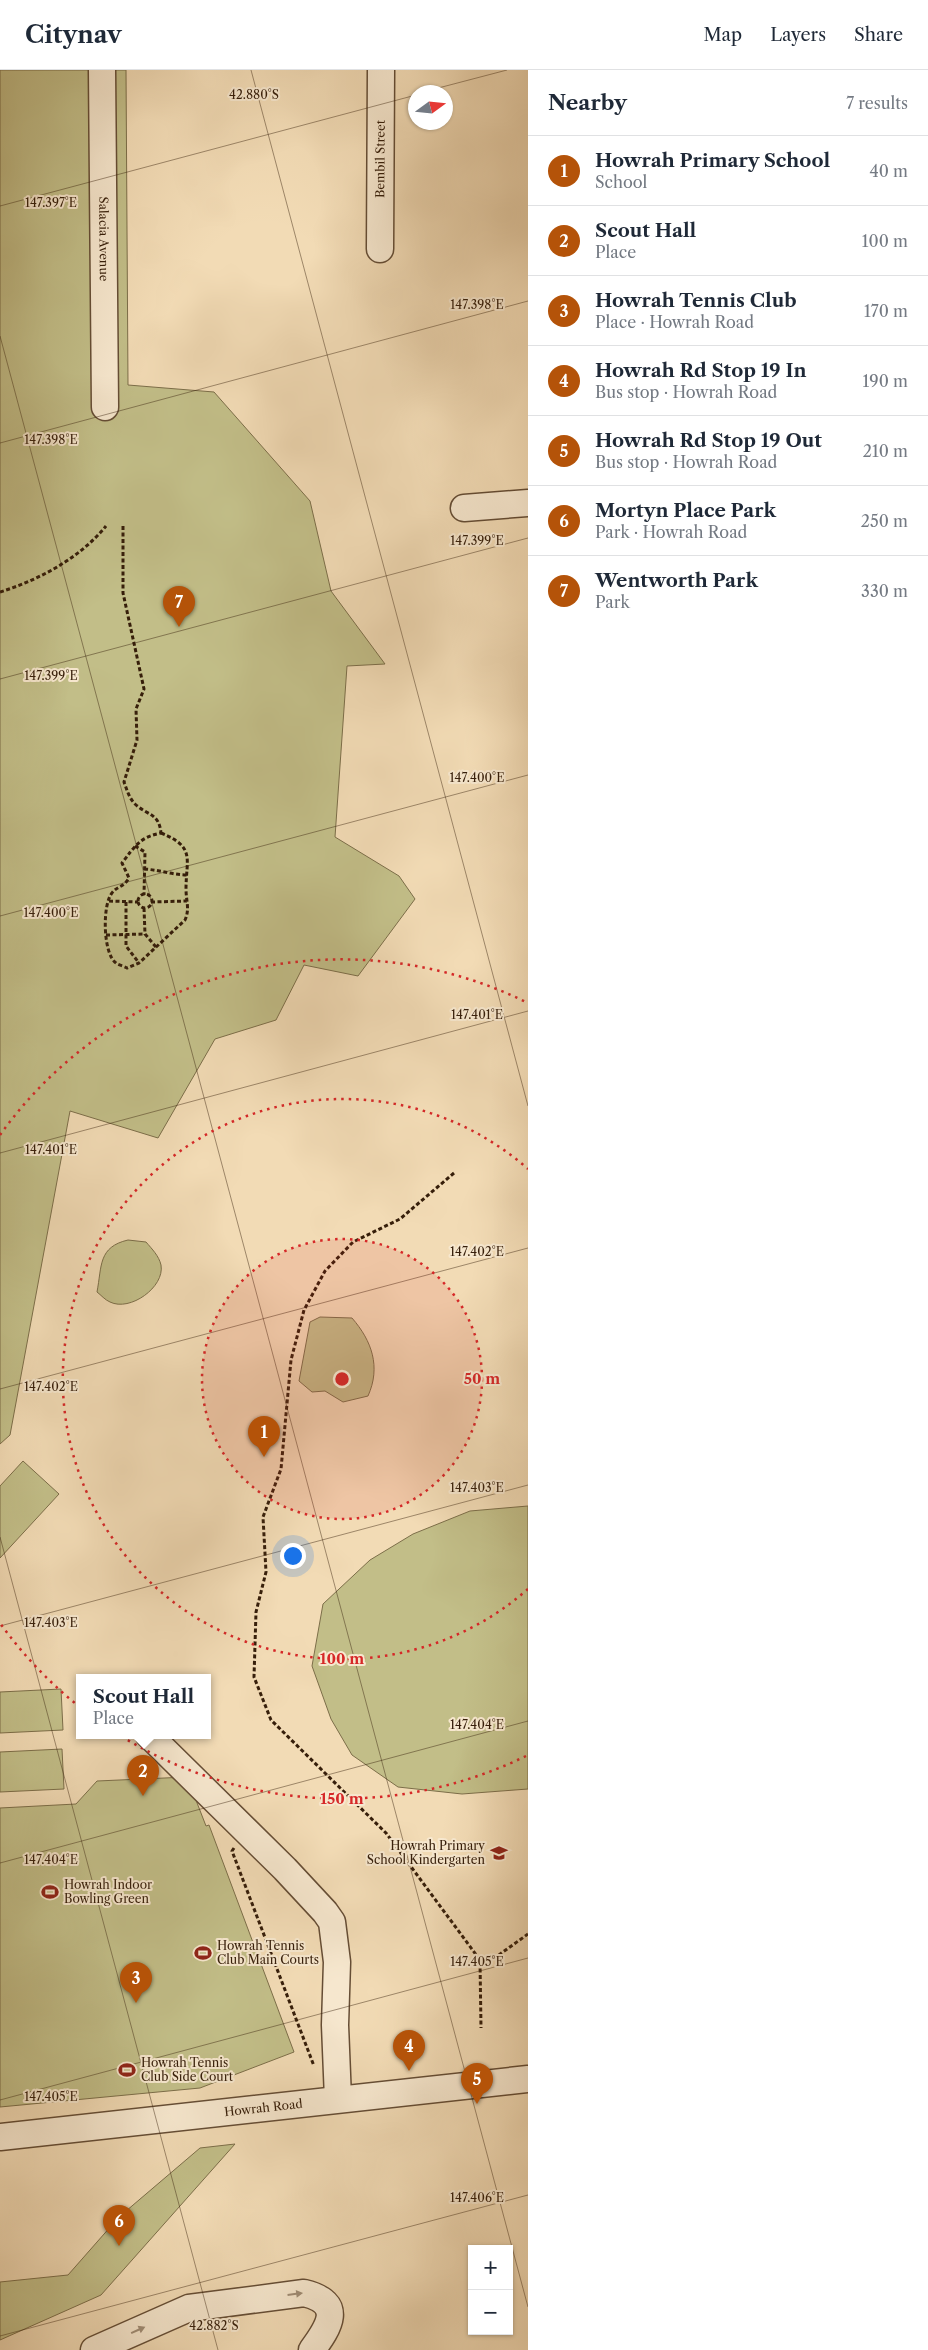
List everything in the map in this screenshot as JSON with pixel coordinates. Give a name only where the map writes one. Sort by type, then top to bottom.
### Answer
[{"type":"street","name":"Salacia Avenue","points":[[102,70],[105,407]]},
{"type":"street","name":"Bembil Street","points":[[380,70],[380,248]]},
{"type":"street","points":[[464,508],[528,503]]},
{"type":"street","points":[[152,1739],[312,1897],[332,1922],[337,1962],[335,2025],[338,2100]]},
{"type":"street","name":"Howrah Road","points":[[0,2137],[528,2079]]},
{"type":"street","points":[[94,2350],[189,2308],[304,2293],[321,2301],[327,2306],[330,2314],[328,2327],[312,2350]]},
{"type":"path","points":[[0,592],[22,584],[58,566],[92,543],[106,526]]},
{"type":"path","points":[[123,526],[124,593],[144,689],[136,709],[137,740],[124,782],[133,803],[156,818],[160,824],[161,833]]},
{"type":"path","points":[[161,833],[174,838],[184,846],[189,859],[187,901],[189,911],[185,920],[139,963],[127,968],[116,963],[110,955],[105,918],[108,901],[112,892],[124,886],[129,878],[122,863],[135,846],[146,836],[161,833]]},
{"type":"path","points":[[135,846],[144,852],[144,895]]},
{"type":"path","points":[[144,870],[162,870],[172,875],[188,874]]},
{"type":"path","points":[[144,895],[150,898],[151,902]]},
{"type":"path","points":[[138,902],[139,898],[144,895]]},
{"type":"path","points":[[108,901],[138,902],[144,908],[145,934],[156,946]]},
{"type":"path","points":[[151,902],[187,901]]},
{"type":"path","points":[[126,902],[126,946],[139,963]]},
{"type":"path","points":[[144,908],[150,906],[151,902]]},
{"type":"path","points":[[106,935],[145,934]]},
{"type":"path","points":[[454,1173],[400,1220],[353,1242],[325,1271],[304,1310],[291,1360],[281,1469],[263,1516],[266,1572],[256,1612],[254,1677],[271,1720],[386,1833],[480,1960],[482,2028]]},
{"type":"path","points":[[245,1830],[232,1851],[316,2072]]},
{"type":"path","points":[[480,1960],[496,1957],[528,1934]]},
{"type":"shaded area","points":[[0,70],[126,70],[128,385],[214,392],[310,501],[331,591],[385,664],[347,666],[335,837],[399,876],[415,899],[358,976],[304,965],[276,1020],[215,1039],[158,1138],[70,1111],[10,1435],[0,1444]]},
{"type":"shaded area","points":[[128,1240],[146,1242],[159,1259],[161,1273],[158,1281],[144,1296],[127,1304],[118,1304],[108,1301],[97,1292],[101,1266],[106,1253],[111,1247]]},
{"type":"shaded area","points":[[320,1317],[352,1318],[365,1336],[374,1365],[374,1375],[368,1396],[343,1402],[325,1391],[312,1392],[299,1381],[310,1322]]},
{"type":"shaded area","points":[[23,1461],[59,1494],[0,1558],[0,1486]]},
{"type":"shaded area","points":[[528,1506],[528,1789],[462,1794],[398,1787],[352,1755],[331,1719],[312,1666],[323,1604],[370,1560],[413,1534],[470,1511]]},
{"type":"shaded area","points":[[61,1689],[63,1730],[0,1733],[0,1692]]},
{"type":"shaded area","points":[[62,1749],[64,1789],[0,1792],[0,1752]]},
{"type":"shaded area","points":[[187,1777],[206,1826],[209,1825],[294,2052],[200,2088],[0,2107],[0,1808],[76,1804],[97,1781]]},
{"type":"shaded area","points":[[235,2144],[101,2295],[0,2340],[0,2282],[68,2275],[119,2217],[200,2148]]},
{"type":"place","name":"Wentworth Park","points":[[179,627]]},
{"type":"place","name":"Howrah Primary School","points":[[264,1457]]},
{"type":"place","name":"Scout Hall","points":[[143,1796]]},
{"type":"place","name":"Howrah Primary School Kindergarten","points":[[499,1853]]},
{"type":"place","name":"Howrah Indoor Bowling Green","points":[[50,1892]]},
{"type":"place","name":"Howrah Tennis Club Main Courts","points":[[203,1953]]},
{"type":"place","name":"Howrah Tennis Club","points":[[136,2003]]},
{"type":"place","name":"Howrah Tennis Club Side Court","points":[[127,2070]]},
{"type":"place","name":"Howrah Rd Stop 19 In","points":[[409,2071]]},
{"type":"place","name":"Howrah Rd Stop 19 Out","points":[[477,2104]]},
{"type":"place","name":"Mortyn Place Park","points":[[119,2246]]}]
